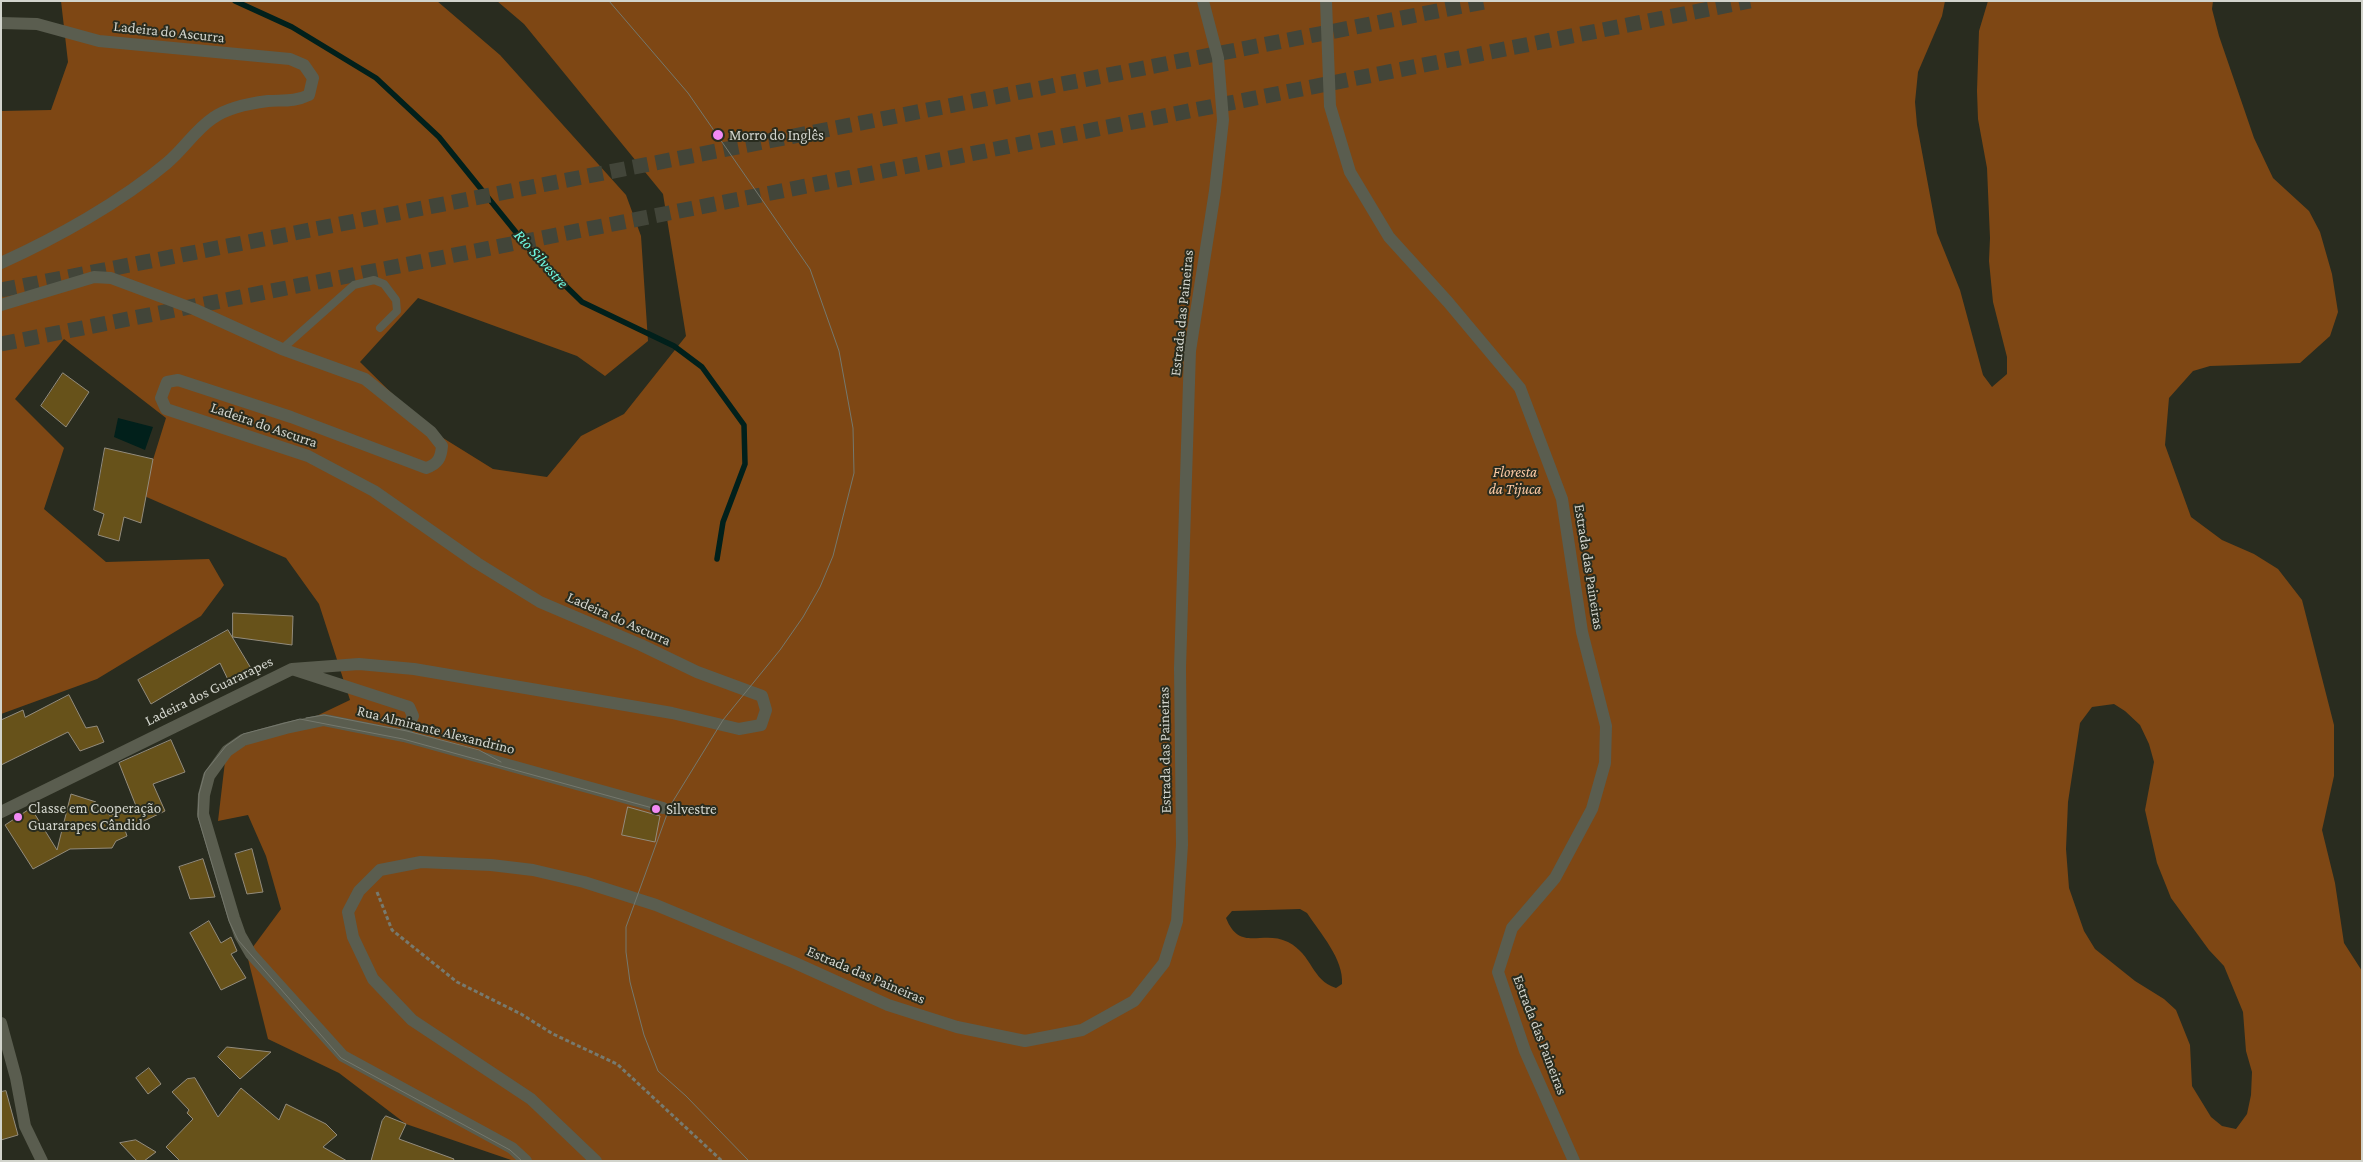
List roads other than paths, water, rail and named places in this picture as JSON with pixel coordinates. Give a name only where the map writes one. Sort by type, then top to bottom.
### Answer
[{"type":"street","name":"Estrada das Paineiras","points":[[596,1161],[531,1099],[412,1020],[373,979],[352,938],[348,912],[359,891],[380,870],[421,862],[491,865],[533,870],[619,892],[656,905],[793,962],[888,1005],[957,1027],[1025,1042],[1082,1030],[1134,1001],[1164,963],[1177,921],[1182,845],[1180,668],[1190,351],[1215,191],[1222,120],[1218,58],[1203,1]]},
{"type":"street","name":"Estrada das Paineiras","points":[[1326,1],[1330,106],[1350,172],[1389,237],[1448,302],[1520,388],[1562,499],[1582,632],[1606,726],[1606,763],[1592,809],[1555,878],[1512,928],[1498,972],[1525,1051],[1574,1161]]},
{"type":"street","name":"Ladeira do Ascurra","points":[[1,23],[37,24],[99,41],[290,59],[304,65],[313,78],[308,95],[299,100],[265,102],[215,117],[197,131],[169,162],[134,189],[1,263]]},
{"type":"street","name":"Ladeira do Ascurra","points":[[1,305],[94,278],[110,278],[194,309],[282,349],[365,379],[432,432],[442,446],[441,456],[435,465],[426,468],[290,417],[178,380],[167,382],[161,398],[162,404],[166,409],[308,456],[374,491],[477,563],[540,602],[641,645],[697,672],[762,696],[766,710],[761,725],[739,729],[672,713],[414,669],[359,664],[292,669]]},
{"type":"street","name":"Ladeira dos Guararapes","points":[[1,812],[292,669],[409,707],[413,716],[404,736]]},
{"type":"street","name":"Rua Almirante Alexandrino","points":[[526,1161],[512,1148],[343,1056],[251,954],[240,935],[204,814],[204,795],[209,776],[227,751],[243,740],[324,720],[404,736],[664,808]]},
{"type":"street","points":[[1,1024],[16,1078],[26,1126],[42,1161]]},
{"type":"lane","points":[[282,349],[354,285],[374,280],[384,284],[396,300],[396,311],[380,328]]},
{"type":"water","points":[[118,418],[153,427],[145,450],[114,437]]},
{"type":"waterway","name":"Rio Silvestre","points":[[235,1],[292,27],[376,78],[439,137],[536,257],[582,302],[674,346],[702,367],[744,425],[745,464],[723,522],[717,559]]},
{"type":"tunnel","points":[[1,290],[1489,1]]},
{"type":"tunnel","points":[[1,344],[1750,1]]},
{"type":"tram line","points":[[609,1],[688,93],[810,269],[839,351],[853,428],[854,473],[833,556],[820,587],[803,617],[780,650],[723,720],[670,806],[626,927],[626,952],[630,982],[644,1035],[658,1071],[686,1096],[749,1161]]},
{"type":"tram line","points":[[306,718],[324,715],[407,731],[479,750],[501,762]]},
{"type":"tram line","points":[[522,1161],[510,1150],[341,1058],[238,940],[229,921],[198,817],[199,794],[205,772],[226,746],[243,734],[300,719],[403,739],[656,809]]},
{"type":"place","name":"Morro do Inglês","points":[[718,135]]},
{"type":"place","name":"Silvestre","points":[[656,809]]},
{"type":"place","name":"Classe em Cooperação Guararapes Cândido","points":[[18,817]]},
{"type":"park label","name":"Floresta da Tijuca","points":[[1515,480]]}]
